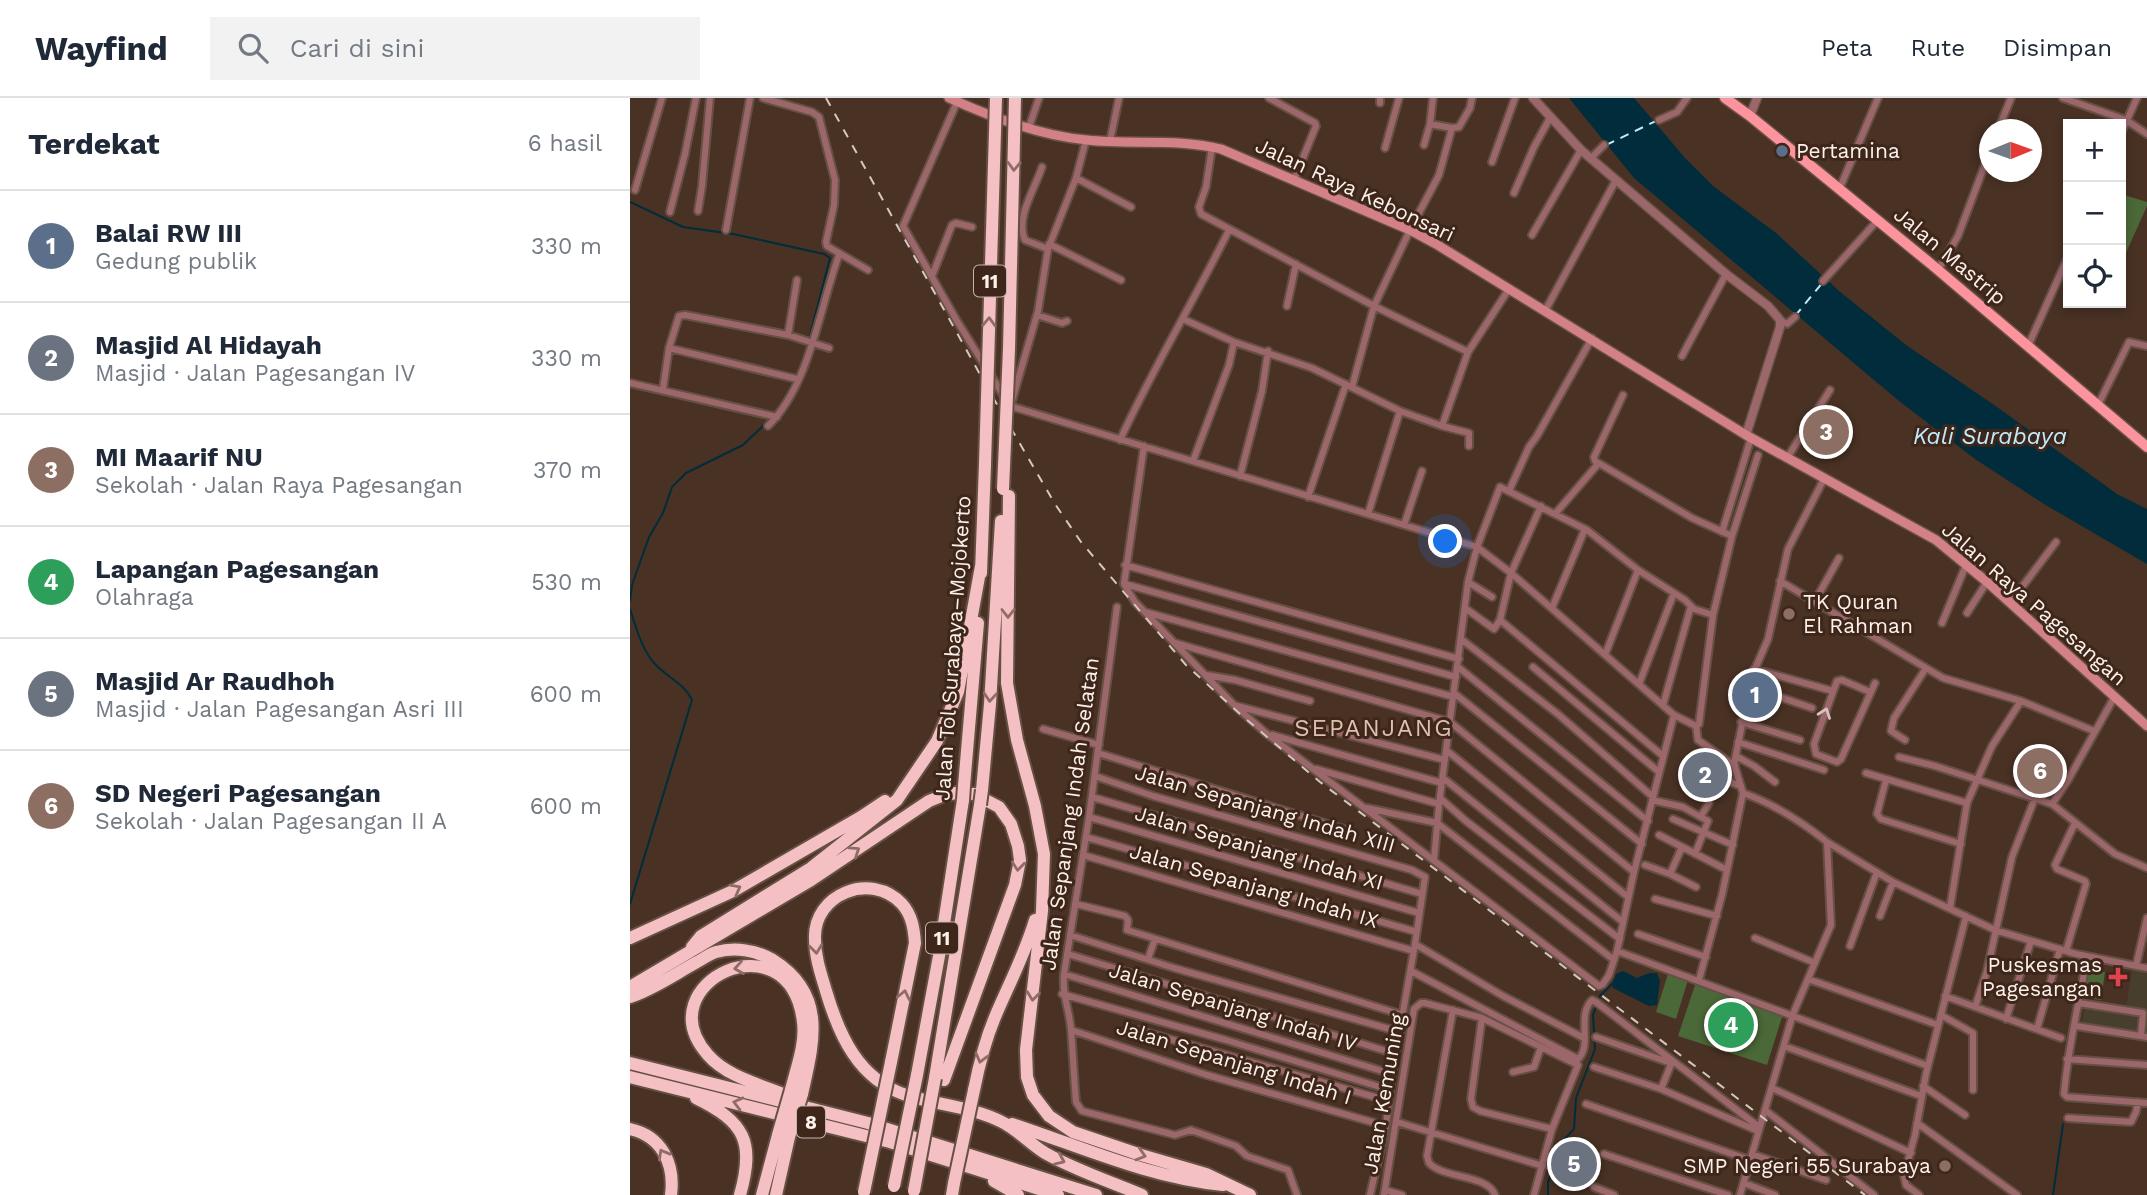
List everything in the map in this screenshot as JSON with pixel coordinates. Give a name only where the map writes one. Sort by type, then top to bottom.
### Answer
[{"type":"highway","name":"Jalan Tol Surabaya–Mojokerto","points":[[893,1191],[939,956],[963,800],[973,701],[985,464],[996,98]]},
{"type":"highway","name":"11","points":[[913,1193],[939,1079],[982,790],[1006,492],[1015,98]]},
{"type":"highway","points":[[1006,492],[1007,683],[1017,740],[1041,832],[1044,879],[1026,1050],[1027,1077],[1033,1095],[1049,1116],[1073,1132],[1141,1156],[1206,1174],[1250,1195]]},
{"type":"highway","points":[[688,953],[701,936],[811,868],[897,800],[937,741],[958,692],[981,566]]},
{"type":"highway","points":[[630,938],[756,878],[860,817],[892,796],[917,773]]},
{"type":"highway","points":[[630,988],[811,880],[929,802],[956,793],[974,794],[999,807],[1011,824],[1020,860],[1015,885],[939,1079]]},
{"type":"highway","points":[[953,1189],[980,1059],[994,1018],[1030,940],[1044,879]]},
{"type":"highway","points":[[864,1193],[891,1062],[915,943],[913,925],[901,904],[886,893],[863,887],[834,897],[828,903],[818,918],[815,940],[829,1002],[851,1052],[865,1070],[893,1090],[995,1119],[1140,1169],[1200,1183],[1230,1185]]},
{"type":"highway","points":[[630,997],[646,992],[714,952],[735,949],[761,953],[785,967],[799,982],[809,999],[813,1018],[813,1043],[762,1195]]},
{"type":"highway","points":[[796,1092],[803,1024],[791,988],[779,974],[762,966],[746,965],[713,977],[693,1006],[692,1020],[697,1039],[708,1056],[724,1069],[745,1079],[832,1114]]},
{"type":"highway","name":"8","points":[[630,1063],[893,1130],[1096,1195]]},
{"type":"highway","name":"8","points":[[630,1077],[890,1142],[1058,1195]]},
{"type":"highway","points":[[676,1087],[712,1105],[738,1125],[745,1142],[747,1160],[740,1195]]},
{"type":"highway","points":[[995,1119],[1054,1157],[1142,1195]]},
{"type":"highway","points":[[630,1129],[651,1138],[666,1155],[671,1168],[671,1195]]},
{"type":"highway","points":[[776,1195],[784,1136]]},
{"type":"highway","points":[[946,1160],[990,1179],[1018,1195]]},
{"type":"main road","name":"Jalan Mastrip","points":[[1725,98],[1938,270],[2147,447]]},
{"type":"main road","name":"Jalan Raya Kebonsari","points":[[953,100],[980,112],[1029,127],[1086,140],[1212,147],[1294,180],[1409,230],[1592,338],[1749,436]]},
{"type":"main road","name":"Jalan Raya Pagesangan","points":[[1749,436],[1936,540],[1987,582],[2147,726]]},
{"type":"street","points":[[635,190],[662,98]]},
{"type":"street","points":[[670,212],[696,98]]},
{"type":"street","points":[[698,211],[710,98]]},
{"type":"street","points":[[726,230],[750,98]]},
{"type":"street","points":[[763,98],[813,112],[819,117],[835,180],[827,246],[839,256],[868,270]]},
{"type":"street","points":[[1029,127],[1039,98]]},
{"type":"street","points":[[1110,141],[1119,98]]},
{"type":"street","points":[[1269,98],[1284,102],[1313,120],[1316,126],[1294,180]]},
{"type":"street","points":[[1385,148],[1399,98]]},
{"type":"street","points":[[1424,145],[1433,98]]},
{"type":"street","points":[[1430,124],[1459,127],[1472,98]]},
{"type":"street","points":[[1492,162],[1515,98]]},
{"type":"street","points":[[1533,98],[1581,150],[1726,274],[1768,306],[1780,320],[1789,323],[1795,317]]},
{"type":"street","points":[[1659,120],[1677,111],[1687,98]]},
{"type":"street","points":[[1750,116],[1757,98]]},
{"type":"street","points":[[1839,191],[1878,98]]},
{"type":"street","points":[[2002,119],[2011,98]]},
{"type":"street","points":[[2063,98],[2073,99],[2123,119]]},
{"type":"street","points":[[2137,98],[2126,120],[2147,134]]},
{"type":"street","points":[[953,100],[903,226],[1010,406],[1477,547],[1696,730]]},
{"type":"street","points":[[1514,193],[1550,118]]},
{"type":"street","points":[[1308,497],[1349,386],[1374,306],[1409,230],[1439,175],[1452,128]]},
{"type":"street","points":[[1010,406],[1037,315],[1048,247],[1076,178],[1086,140]]},
{"type":"street","points":[[1591,158],[1604,145]]},
{"type":"street","points":[[1212,147],[1200,212],[1374,306],[1468,352]]},
{"type":"street","points":[[1532,235],[1581,150]]},
{"type":"street","points":[[1042,167],[1025,211],[1022,234],[1025,240],[1048,247],[1121,280]]},
{"type":"street","points":[[1076,178],[1132,207]]},
{"type":"street","points":[[1545,311],[1616,180]]},
{"type":"street","points":[[1938,270],[1958,236],[1979,180]]},
{"type":"street","points":[[1824,281],[1877,221]]},
{"type":"street","points":[[932,276],[952,225],[956,223],[972,227]]},
{"type":"street","points":[[1120,440],[1144,388],[1229,230]]},
{"type":"street","points":[[768,426],[774,416],[786,406],[839,256]]},
{"type":"street","points":[[1287,306],[1296,264]]},
{"type":"street","points":[[2028,346],[2063,268]]},
{"type":"street","points":[[1682,356],[1726,274]]},
{"type":"street","points":[[788,335],[797,280]]},
{"type":"street","points":[[1442,426],[1468,352],[1509,289]]},
{"type":"street","points":[[1037,315],[1062,323],[1067,321]]},
{"type":"street","points":[[663,389],[669,348],[679,316],[788,335],[829,348]]},
{"type":"street","points":[[1183,319],[1234,342],[1268,351],[1312,368],[1400,411],[1471,433],[1469,446]]},
{"type":"street","points":[[1722,531],[1780,320]]},
{"type":"street","points":[[1509,491],[1529,447],[1592,338]]},
{"type":"street","points":[[1193,461],[1229,365],[1234,342]]},
{"type":"street","points":[[2098,405],[2129,342],[2147,346]]},
{"type":"street","points":[[669,348],[796,379]]},
{"type":"street","points":[[1240,476],[1262,391],[1268,351]]},
{"type":"street","points":[[630,383],[774,416]]},
{"type":"street","points":[[1787,458],[1830,390]]},
{"type":"street","points":[[1623,395],[1594,457],[1598,464],[1692,518],[1732,536]]},
{"type":"street","points":[[1368,514],[1400,411]]},
{"type":"street","points":[[1144,446],[1124,584],[1143,611],[1234,705],[1267,734],[1599,985],[1603,984],[1609,975],[1617,951],[1634,872],[1655,800],[1659,772],[1675,715]]},
{"type":"street","points":[[1758,455],[1732,536],[1713,615],[1696,730],[1698,740],[1735,761],[1754,766],[1774,782]]},
{"type":"street","points":[[1555,514],[1598,464]]},
{"type":"street","points":[[1404,525],[1422,471]]},
{"type":"street","points":[[1699,980],[1733,845],[1742,790],[1735,761],[1754,669],[1768,639],[1788,549],[1824,479]]},
{"type":"street","points":[[1434,860],[1439,801],[1468,582],[1477,547],[1500,487],[1585,529],[1691,606],[1713,615]]},
{"type":"street","points":[[1465,608],[1494,629],[1500,620],[1511,573],[1541,506]]},
{"type":"street","points":[[1552,608],[1585,529]]},
{"type":"street","points":[[2010,603],[2056,542]]},
{"type":"street","points":[[1815,601],[1839,558]]},
{"type":"street","points":[[1125,565],[1458,663],[1648,821]]},
{"type":"street","points":[[1942,624],[1966,565]]},
{"type":"street","points":[[1605,655],[1638,570]]},
{"type":"street","points":[[1780,581],[1952,681],[2021,701],[2094,731]]},
{"type":"street","points":[[1468,582],[1492,597]]},
{"type":"street","points":[[1968,613],[1987,582]]},
{"type":"street","points":[[1124,584],[1456,677]]},
{"type":"street","points":[[1640,684],[1674,593]]},
{"type":"street","points":[[1663,705],[1691,606]]},
{"type":"street","name":"Jalan Sepanjang Indah Selatan","points":[[1117,607],[1099,749],[1062,994],[1069,1013],[1078,1108],[1175,1135],[1191,1130],[1236,1146],[1247,1156],[1288,1170],[1297,1195]]},
{"type":"street","points":[[1143,611],[1454,695],[1642,844]]},
{"type":"street","points":[[1500,620],[1663,757]]},
{"type":"street","points":[[1461,639],[1559,715],[1655,800],[1683,807],[1709,822],[1695,854]]},
{"type":"street","points":[[1172,642],[1450,722],[1634,872]]},
{"type":"street","points":[[1534,667],[1659,772]]},
{"type":"street","points":[[1905,740],[1891,731],[1894,718],[1926,668]]},
{"type":"street","points":[[1754,669],[1833,691]]},
{"type":"street","points":[[1204,675],[1235,680],[1310,701]]},
{"type":"street","points":[[1870,692],[1839,680],[1813,749],[1815,754],[1837,762],[1841,759],[1875,683]]},
{"type":"street","points":[[1750,687],[1812,708]]},
{"type":"street","points":[[2052,804],[2115,696]]},
{"type":"street","points":[[1950,908],[1967,803],[1992,746],[2021,701]]},
{"type":"street","points":[[1234,705],[1445,760]]},
{"type":"street","points":[[1741,722],[1800,740]]},
{"type":"street","points":[[1043,729],[1350,831]]},
{"type":"street","points":[[1267,734],[1442,780],[1623,922]]},
{"type":"street","points":[[1738,742],[1824,770]]},
{"type":"street","points":[[1446,750],[1628,897]]},
{"type":"street","points":[[1899,757],[2052,804],[2115,854],[2147,868]]},
{"type":"street","points":[[1312,768],[1439,801],[1620,939]]},
{"type":"street","points":[[1866,773],[1967,803]]},
{"type":"street","name":"Jalan Sepanjang Indah XIII","points":[[1095,776],[1153,796],[1412,870],[1424,877],[1422,894]]},
{"type":"street","points":[[1721,779],[1807,825],[1828,842],[1893,882],[1995,930],[2087,957],[2147,968]]},
{"type":"street","points":[[1886,780],[1877,814],[1881,819],[1961,844]]},
{"type":"street","points":[[1092,797],[1422,894],[1392,1073],[1386,1126],[1370,1195]]},
{"type":"street","points":[[1975,1007],[1987,971],[2012,857],[2035,798]]},
{"type":"street","points":[[1701,816],[1709,803]]},
{"type":"street","points":[[1363,807],[1437,823],[1614,960]]},
{"type":"street","name":"Jalan Sepanjang Indah XI","points":[[1089,817],[1419,913]]},
{"type":"street","points":[[1673,819],[1733,845]]},
{"type":"street","points":[[2037,1030],[2086,884],[2054,865],[2075,823]]},
{"type":"street","points":[[1659,835],[1727,870]]},
{"type":"street","points":[[1086,837],[1417,932]]},
{"type":"street","points":[[1741,1195],[1793,1014],[1832,922],[1828,842]]},
{"type":"street","points":[[1670,874],[1682,847]]},
{"type":"street","name":"Jalan Sepanjang Indah IX","points":[[1083,855],[1415,948],[1584,1038]]},
{"type":"street","points":[[1644,865],[1696,887]]},
{"type":"street","points":[[1850,946],[1877,872]]},
{"type":"street","points":[[1880,916],[1893,882]]},
{"type":"street","points":[[1655,899],[1717,916]]},
{"type":"street","points":[[1076,904],[1125,916],[1128,920],[1127,930],[1403,1015]]},
{"type":"street","points":[[1919,1195],[1906,1185],[1904,1175],[1911,1153],[1923,1086],[1966,916]]},
{"type":"street","points":[[2136,966],[2147,918]]},
{"type":"street","points":[[1638,934],[1706,957]]},
{"type":"street","points":[[1070,935],[1174,968],[1400,1032]]},
{"type":"street","points":[[1755,938],[1815,963]]},
{"type":"street","points":[[1148,959],[1155,939]]},
{"type":"street","points":[[2006,1018],[2031,941]]},
{"type":"street","points":[[1617,951],[1928,1066]]},
{"type":"street","points":[[1068,954],[1396,1054]]},
{"type":"street","points":[[2087,957],[2076,1026],[2067,1059],[2066,1096],[2147,1103]]},
{"type":"street","points":[[1411,971],[1578,1062]]},
{"type":"street","name":"Jalan Sepanjang Indah IV","points":[[1064,974],[1392,1073]]},
{"type":"street","points":[[1808,979],[1938,1026]]},
{"type":"street","points":[[1062,994],[1390,1090]]},
{"type":"street","points":[[1945,996],[2061,1038]]},
{"type":"street","points":[[1534,1195],[1543,1166],[1551,1159],[1552,1129],[1583,1055],[1587,1005],[1592,1000],[1758,1129]]},
{"type":"street","name":"Jalan Kemuning","points":[[1385,1193],[1415,1009],[1421,1003],[1482,1018],[1578,1062]]},
{"type":"street","points":[[2076,1026],[2144,1036],[2143,1013],[2079,1003]]},
{"type":"street","points":[[1453,1010],[1427,1156],[1432,1167],[1489,1186],[1495,1195]]},
{"type":"street","points":[[1941,1015],[1973,1033],[1973,1090]]},
{"type":"street","points":[[1482,1018],[1471,1099],[1473,1107],[1552,1129]]},
{"type":"street","name":"Jalan Sepanjang Indah I","points":[[1071,1030],[1207,1075],[1386,1126]]},
{"type":"street","points":[[1138,1030],[1389,1101]]},
{"type":"street","points":[[1596,1037],[1672,1062]]},
{"type":"street","points":[[1784,1046],[1921,1097]]},
{"type":"street","points":[[1513,1072],[1534,1067],[1541,1047]]},
{"type":"street","points":[[2067,1059],[2147,1065]]},
{"type":"street","points":[[1661,1089],[1672,1062]]},
{"type":"street","points":[[1594,1067],[1661,1089],[1758,1129]]},
{"type":"street","points":[[1923,1086],[1965,1115]]},
{"type":"street","points":[[1772,1088],[1911,1153]]},
{"type":"street","points":[[2068,1118],[2132,1122],[2138,1102]]},
{"type":"street","points":[[1586,1104],[1826,1180]]},
{"type":"street","points":[[1765,1110],[1874,1195]]},
{"type":"street","points":[[1397,1122],[1543,1166]]},
{"type":"street","points":[[1917,1123],[2017,1195]]},
{"type":"street","points":[[1604,1154],[1728,1195]]},
{"type":"street","points":[[1551,1159],[1561,1163],[1563,1171],[1579,1176],[1585,1166]]},
{"type":"street","points":[[1744,1183],[1775,1195]]},
{"type":"street","points":[[1594,1187],[1614,1195]]},
{"type":"street","points":[[1385,1193],[1402,1195]]},
{"type":"shaded area","points":[[2133,962],[2147,964],[2147,1038],[2081,1028],[2086,1001],[2126,1008]]},
{"type":"green space","points":[[2126,196],[2147,202],[2126,253]]},
{"type":"green space","points":[[2087,969],[2105,972],[2101,1000],[2083,997]]},
{"type":"green space","points":[[1668,974],[1688,980],[1676,1019],[1656,1012]]},
{"type":"green space","points":[[1695,985],[1783,1014],[1767,1065],[1678,1036]]},
{"type":"water","name":"Kali Surabaya","points":[[1569,98],[1634,98],[1685,158],[1713,186],[1776,233],[1839,291],[1906,345],[2117,494],[2147,509],[2147,564],[2044,504],[1975,459],[1899,401],[1634,178]]},
{"type":"water","points":[[1623,971],[1637,978],[1657,973],[1660,981],[1657,1005],[1649,1006],[1613,988],[1616,974]]},
{"type":"waterway","points":[[630,202],[683,227],[733,234],[824,254],[830,258],[809,339]]},
{"type":"waterway","points":[[797,375],[808,345]]},
{"type":"waterway","points":[[784,400],[794,380]]},
{"type":"waterway","points":[[630,601],[632,585],[649,537],[663,513],[672,487],[686,473],[743,445],[770,419]]},
{"type":"waterway","points":[[630,609],[651,659],[685,689],[692,700],[630,904]]},
{"type":"waterway","points":[[1558,1158],[1562,1142],[1574,1129],[1576,1098],[1595,1049],[1593,1015],[1600,996],[1612,984]]},
{"type":"waterway","points":[[2053,1195],[2063,1124]]},
{"type":"waterway","points":[[1548,1195],[1548,1182],[1556,1163]]},
{"type":"ferry route","points":[[1606,145],[1658,120]]},
{"type":"ferry route","points":[[1795,316],[1823,282]]},
{"type":"railway","points":[[826,98],[1055,504],[1081,542],[1186,665],[1320,782],[1865,1195]]},
{"type":"place","name":"Pertamina","points":[[1782,151]]},
{"type":"place","name":"MI Maarif NU","points":[[1826,432]]},
{"type":"place","name":"TK Quran El Rahman","points":[[1789,614]]},
{"type":"place","name":"Balai RW III","points":[[1755,695]]},
{"type":"place","name":"SD Negeri Pagesangan","points":[[2040,771]]},
{"type":"place","name":"Masjid Al Hidayah","points":[[1705,775]]},
{"type":"place","name":"Puskesmas Pagesangan","points":[[2118,977]]},
{"type":"place","name":"Lapangan Pagesangan","points":[[1731,1025]]},
{"type":"place","name":"Masjid Ar Raudhoh","points":[[1574,1164]]},
{"type":"place","name":"SMP Negeri 55 Surabaya","points":[[1945,1166]]},
{"type":"district","name":"SEPANJANG","points":[[1374,728]]}]
